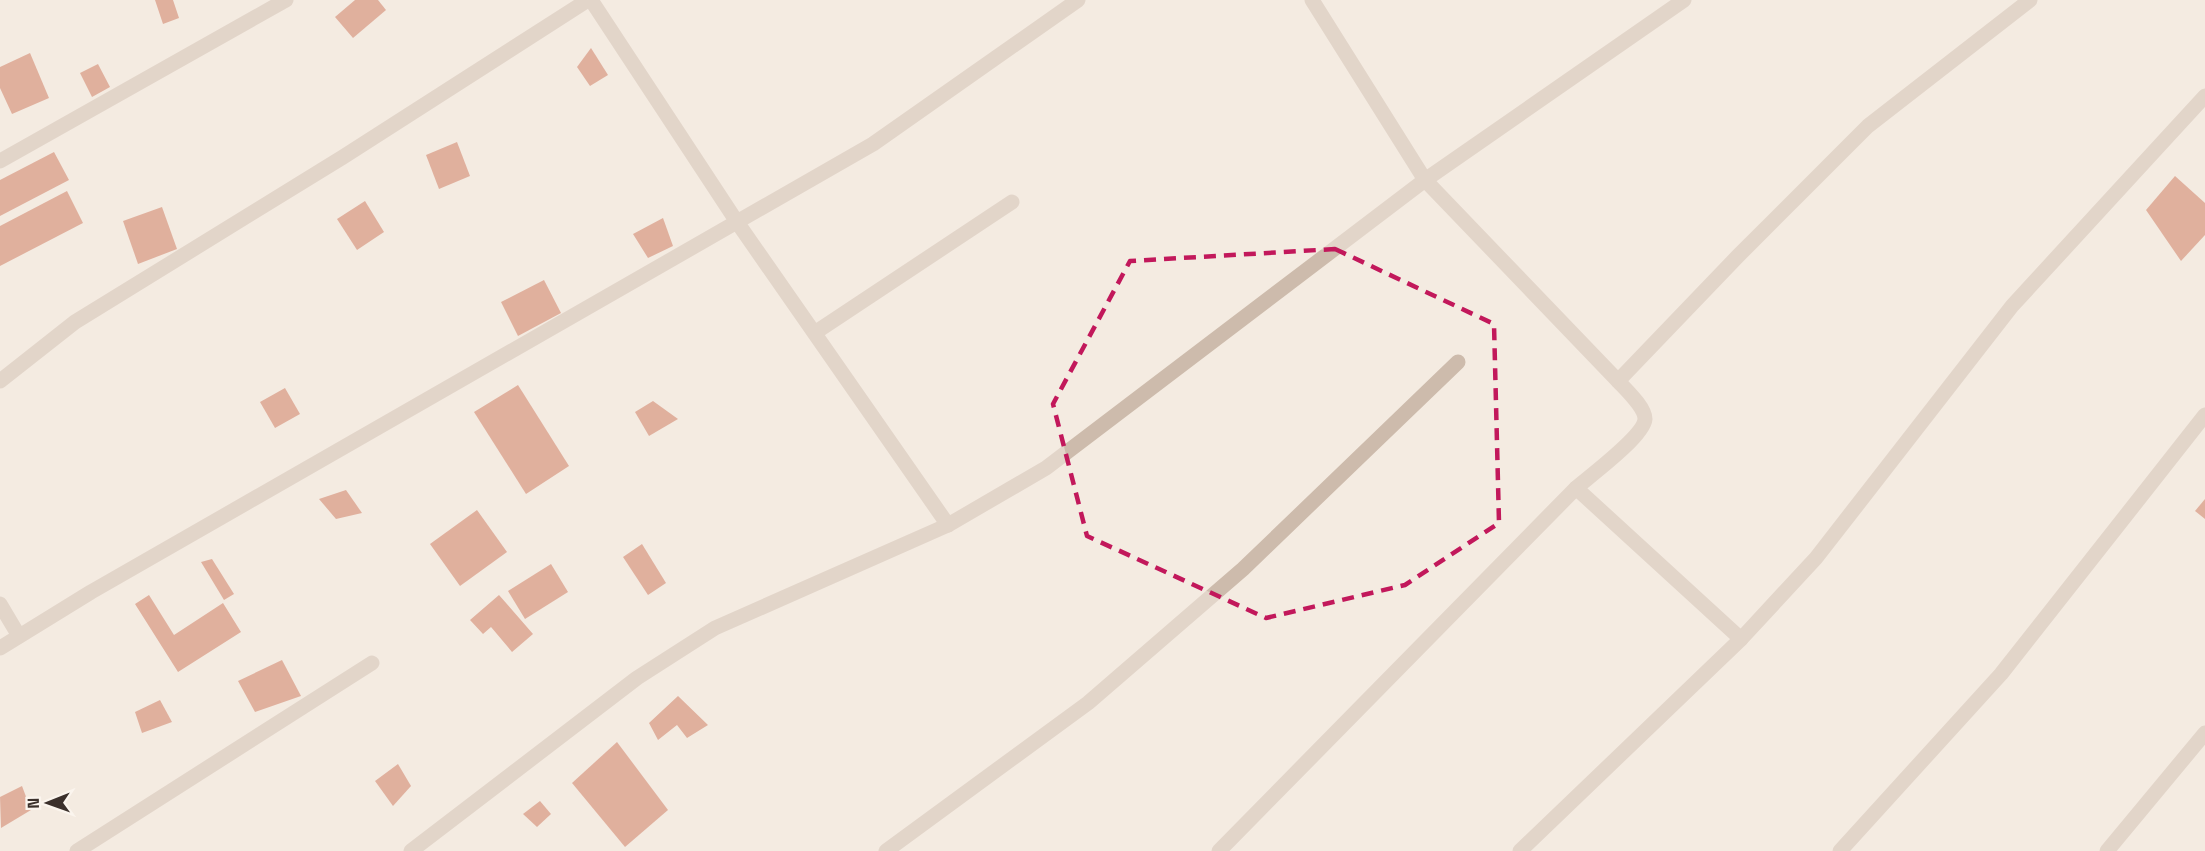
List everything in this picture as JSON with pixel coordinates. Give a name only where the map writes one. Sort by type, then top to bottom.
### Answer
[{"type":"street","points":[[0,161],[286,0]]},
{"type":"street","points":[[0,381],[75,322],[343,157],[589,0],[737,222],[816,332],[948,525]]},
{"type":"street","points":[[0,648],[102,586],[873,144],[1078,0]]},
{"type":"street","points":[[1219,851],[1576,488],[1629,442],[1642,427],[1645,419],[1643,412],[1618,381],[1425,180],[1312,0]]},
{"type":"street","points":[[411,851],[637,678],[715,628],[948,525],[1046,468],[1425,180],[1684,0]]},
{"type":"street","points":[[1618,381],[1737,256],[1868,126],[2030,0]]},
{"type":"street","points":[[1520,851],[1741,639],[1816,558],[2012,306],[2205,96]]},
{"type":"street","points":[[816,332],[1012,202]]},
{"type":"street","points":[[886,851],[1097,695],[1243,569],[1458,362]]},
{"type":"street","points":[[1840,851],[2001,674],[2205,415]]},
{"type":"street","points":[[1576,488],[1741,639]]},
{"type":"street","points":[[0,604],[19,636]]},
{"type":"street","points":[[77,851],[372,663]]},
{"type":"street","points":[[2107,851],[2205,733]]},
{"type":"highlighted area","points":[[1335,249],[1494,324],[1499,523],[1405,585],[1266,618],[1087,536],[1053,404],[1130,261]]},
{"type":"building","points":[[155,0],[173,0],[179,18],[163,24]]},
{"type":"building","points":[[355,0],[378,0],[386,10],[353,38],[335,17]]},
{"type":"building","points":[[591,48],[608,75],[590,86],[577,67]]},
{"type":"building","points":[[30,53],[49,98],[12,114],[0,88],[0,67]]},
{"type":"building","points":[[98,64],[110,87],[92,97],[80,73]]},
{"type":"building","points":[[457,142],[470,176],[439,189],[426,155]]},
{"type":"building","points":[[54,152],[69,180],[0,216],[0,180]]},
{"type":"building","points":[[2175,176],[2205,203],[2205,235],[2181,261],[2146,210]]},
{"type":"building","points":[[67,191],[83,223],[0,266],[0,226]]},
{"type":"building","points":[[365,201],[384,232],[357,250],[337,219]]},
{"type":"building","points":[[162,207],[177,249],[138,264],[123,221]]},
{"type":"building","points":[[663,218],[673,246],[648,258],[633,234]]},
{"type":"building","points":[[544,280],[561,313],[518,336],[501,302]]},
{"type":"building","points":[[518,385],[569,466],[526,494],[474,412]]},
{"type":"building","points":[[285,388],[300,414],[275,428],[260,402]]},
{"type":"building","points":[[653,401],[678,419],[649,436],[635,412]]},
{"type":"building","points":[[346,490],[362,513],[336,519],[319,499]]},
{"type":"building","points":[[2205,499],[2205,519],[2195,511]]},
{"type":"building","points":[[477,510],[507,552],[460,586],[430,544]]},
{"type":"building","points":[[642,544],[666,583],[648,595],[623,557]]},
{"type":"building","points":[[212,559],[234,594],[224,600],[201,562]]},
{"type":"building","points":[[551,564],[568,592],[525,619],[508,591]]},
{"type":"building","points":[[149,595],[174,635],[223,603],[241,632],[178,672],[135,604]]},
{"type":"building","points":[[499,595],[533,634],[512,652],[491,627],[483,634],[470,620]]},
{"type":"building","points":[[282,660],[301,696],[255,712],[238,681]]},
{"type":"building","points":[[678,696],[708,725],[687,738],[677,725],[658,740],[649,723]]},
{"type":"building","points":[[160,700],[172,722],[142,733],[135,712]]},
{"type":"building","points":[[617,742],[668,810],[625,847],[572,783]]},
{"type":"building","points":[[398,764],[411,786],[393,806],[375,781]]},
{"type":"building","points":[[22,786],[31,810],[1,828],[0,797]]},
{"type":"building","points":[[540,801],[551,814],[537,827],[523,814]]}]
